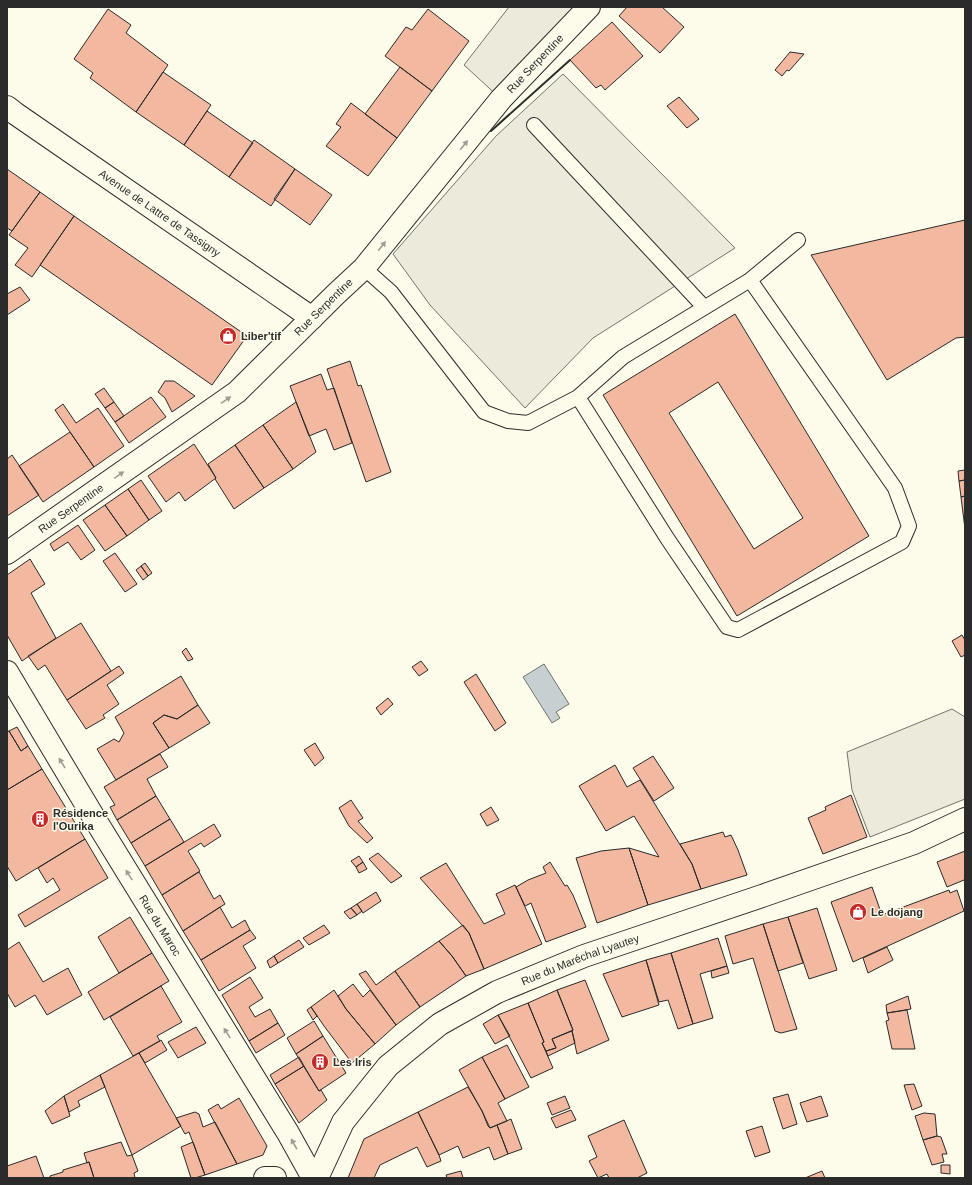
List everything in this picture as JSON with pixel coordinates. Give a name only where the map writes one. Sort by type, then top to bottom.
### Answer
[{"type":"street","name":"Rue Serpentine","points":[[7,553],[237,392],[364,268],[501,99],[589,7]]},
{"type":"street","name":"Avenue de Lattre de Tassigny","points":[[7,107],[22,119],[312,318]]},
{"type":"street","name":"Rue du Maroc","points":[[7,672],[100,828],[284,1126],[313,1178]]},
{"type":"street","name":"Rue du Maréchal Lyautey","points":[[317,1178],[343,1122],[388,1066],[440,1024],[497,992],[584,956],[914,843],[965,819]]},
{"type":"street","name":"Rue du Maréchal Lyautey","points":[[914,843],[965,832]]},
{"type":"street","points":[[266,1178],[275,1178]]},
{"type":"lane","points":[[534,125],[704,308]]},
{"type":"lane","points":[[364,268],[391,292],[484,412],[508,421],[528,423],[578,398],[622,357],[750,280],[798,240]]},
{"type":"lane","points":[[578,398],[727,627],[738,630],[902,542],[909,526],[895,488],[750,280]]},
{"type":"shaded area","points":[[509,7],[589,7],[501,99],[464,65]]},
{"type":"shaded area","points":[[563,74],[735,248],[593,338],[525,408],[430,305],[393,254],[496,136]]},
{"type":"shaded area","points":[[544,664],[569,704],[556,712],[560,718],[552,723],[523,677]]},
{"type":"shaded area","points":[[952,709],[965,717],[965,799],[870,837],[852,790],[847,752]]},
{"type":"building","points":[[627,7],[662,7],[684,27],[660,53],[619,16]]},
{"type":"building","points":[[108,9],[131,25],[126,33],[168,65],[136,112],[90,78],[93,73],[74,59]]},
{"type":"building","points":[[428,9],[469,41],[432,91],[385,56],[406,27],[412,30]]},
{"type":"building","points":[[612,22],[643,56],[605,90],[601,85],[596,88],[570,60]]},
{"type":"building","points":[[790,52],[804,54],[789,71],[787,70],[782,76],[775,70]]},
{"type":"building","points":[[400,67],[432,91],[397,138],[365,114]]},
{"type":"building","points":[[163,72],[211,105],[184,145],[136,112]]},
{"type":"building","points":[[679,97],[699,119],[687,128],[667,106]]},
{"type":"building","points":[[351,103],[397,138],[368,176],[326,146],[341,127],[336,124]]},
{"type":"building","points":[[207,111],[253,143],[229,177],[184,145]]},
{"type":"building","points":[[254,140],[295,169],[271,206],[229,177]]},
{"type":"building","points":[[7,169],[40,192],[12,231],[7,228]]},
{"type":"building","points":[[295,169],[332,195],[310,225],[274,199]]},
{"type":"building","points":[[40,192],[74,216],[32,277],[15,265],[28,248],[9,235]]},
{"type":"building","points":[[74,216],[247,336],[212,385],[40,265]]},
{"type":"building","points":[[965,220],[965,337],[956,338],[887,380],[811,255]]},
{"type":"building","points":[[20,287],[30,300],[7,315],[7,294]]},
{"type":"building","points":[[735,314],[869,536],[737,616],[603,395]],"holes":[[[718,382],[803,518],[754,549],[669,413]]]},
{"type":"building","points":[[350,361],[358,386],[361,385],[391,472],[366,482],[327,369]]},
{"type":"building","points":[[321,374],[327,390],[334,388],[352,443],[334,450],[326,429],[309,436],[290,386]]},
{"type":"building","points":[[165,381],[174,381],[195,396],[172,412],[165,398],[158,392]]},
{"type":"building","points":[[104,388],[114,402],[105,408],[95,394]]},
{"type":"building","points":[[151,397],[166,417],[129,443],[115,422]]},
{"type":"building","points":[[114,402],[124,416],[115,422],[105,408]]},
{"type":"building","points":[[296,402],[316,452],[293,469],[263,425]]},
{"type":"building","points":[[63,404],[76,423],[98,408],[124,446],[94,467],[55,410]]},
{"type":"building","points":[[263,425],[293,469],[264,488],[235,445]]},
{"type":"building","points":[[70,432],[94,467],[43,502],[19,466]]},
{"type":"building","points":[[194,444],[216,478],[185,501],[179,492],[166,502],[148,476]]},
{"type":"building","points":[[235,445],[264,488],[234,509],[215,479],[216,478],[208,464]]},
{"type":"building","points":[[12,455],[39,495],[7,516],[7,459]]},
{"type":"building","points":[[965,470],[965,480],[959,481],[958,471]]},
{"type":"building","points":[[141,480],[162,511],[149,520],[128,489]]},
{"type":"building","points":[[965,480],[965,496],[961,497],[959,481]]},
{"type":"building","points":[[128,489],[149,520],[127,536],[105,505]]},
{"type":"building","points":[[965,496],[965,529],[961,497]]},
{"type":"building","points":[[105,505],[127,536],[105,551],[83,520]]},
{"type":"building","points":[[78,525],[95,550],[81,560],[68,542],[54,551],[50,544]]},
{"type":"building","points":[[115,553],[137,584],[125,592],[103,561]]},
{"type":"building","points":[[30,559],[45,584],[31,593],[56,638],[22,661],[7,635],[7,575]]},
{"type":"building","points":[[145,563],[152,573],[148,576],[141,566]]},
{"type":"building","points":[[141,566],[148,576],[143,580],[136,570]]},
{"type":"building","points":[[81,623],[111,671],[67,700],[45,665],[38,670],[28,656]]},
{"type":"building","points":[[962,635],[965,640],[965,655],[961,657],[952,641]]},
{"type":"building","points":[[186,648],[193,659],[188,661],[182,652]]},
{"type":"building","points":[[421,661],[428,670],[419,676],[412,667]]},
{"type":"building","points":[[119,666],[124,673],[107,685],[119,704],[103,715],[105,718],[86,729],[67,700]]},
{"type":"building","points":[[476,674],[506,723],[495,731],[464,682]]},
{"type":"building","points":[[181,676],[198,705],[177,719],[164,715],[153,723],[169,748],[116,780],[97,749],[114,739],[119,742],[124,733],[115,717]]},
{"type":"building","points":[[388,698],[393,704],[381,715],[376,708]]},
{"type":"building","points":[[198,705],[210,723],[169,748],[153,723],[164,715],[177,719]]},
{"type":"building","points":[[17,727],[28,746],[21,751],[9,731]]},
{"type":"building","points":[[9,731],[21,751],[28,746],[42,769],[7,790],[7,732]]},
{"type":"building","points":[[315,743],[324,758],[315,766],[304,750]]},
{"type":"building","points":[[160,754],[168,767],[147,779],[156,796],[117,820],[110,807],[115,805],[104,787]]},
{"type":"building","points":[[653,756],[674,788],[654,801],[633,768]]},
{"type":"building","points":[[615,765],[627,787],[640,780],[692,864],[701,889],[648,905],[629,848],[659,857],[634,816],[606,831],[579,786]]},
{"type":"building","name":"Résidence l'Ourika","points":[[42,769],[85,839],[16,881],[7,866],[7,790]]},
{"type":"building","points":[[851,795],[867,837],[823,854],[808,818],[826,810],[825,807]]},
{"type":"building","points":[[156,796],[170,819],[131,843],[117,820]]},
{"type":"building","points":[[351,800],[363,818],[358,821],[373,838],[367,843],[349,826],[339,808]]},
{"type":"building","points":[[491,807],[499,820],[487,826],[480,814]]},
{"type":"building","points":[[170,819],[184,842],[145,866],[131,843]]},
{"type":"building","points":[[214,824],[221,836],[204,847],[201,843],[188,851],[200,871],[162,895],[145,866]]},
{"type":"building","points":[[723,832],[725,837],[731,835],[747,875],[701,889],[692,864],[680,844]]},
{"type":"building","points":[[85,839],[108,878],[25,927],[18,915],[60,890],[53,878],[47,883],[38,868]]},
{"type":"building","points":[[629,848],[648,905],[597,923],[576,858],[601,851]]},
{"type":"building","points":[[965,851],[965,882],[964,880],[947,887],[937,862]]},
{"type":"building","points":[[378,853],[402,876],[391,883],[369,859]]},
{"type":"building","points":[[359,856],[363,862],[356,867],[351,861]]},
{"type":"building","points":[[363,862],[367,869],[359,873],[356,867]]},
{"type":"building","points":[[550,862],[565,886],[567,885],[573,895],[586,927],[546,942],[531,903],[525,906],[516,887],[528,880],[546,873],[543,867]]},
{"type":"building","points":[[446,863],[484,924],[505,914],[496,894],[515,885],[542,944],[484,969],[469,933],[420,878]]},
{"type":"building","points":[[199,872],[214,899],[220,895],[225,904],[183,931],[162,895]]},
{"type":"building","points":[[872,887],[882,915],[949,890],[950,893],[957,890],[964,911],[853,962],[831,902]]},
{"type":"building","points":[[376,892],[381,901],[363,913],[357,904]]},
{"type":"building","points":[[357,904],[362,911],[357,915],[351,908]]},
{"type":"building","points":[[220,907],[232,928],[245,920],[250,930],[201,960],[183,931]]},
{"type":"building","points":[[351,908],[357,915],[350,919],[344,912]]},
{"type":"building","points":[[817,908],[837,970],[809,979],[788,917]]},
{"type":"building","points":[[130,917],[152,953],[119,973],[98,937]]},
{"type":"building","points":[[788,917],[803,963],[778,971],[763,924]]},
{"type":"building","points":[[763,924],[797,1029],[781,1033],[775,1031],[753,958],[733,964],[725,936]]},
{"type":"building","points":[[324,925],[330,933],[309,945],[303,938]]},
{"type":"building","points":[[463,925],[469,933],[484,969],[466,976],[439,941]]},
{"type":"building","points":[[250,930],[256,938],[243,946],[256,968],[219,991],[201,960]]},
{"type":"building","points":[[718,938],[727,966],[700,974],[713,1018],[693,1024],[671,953]]},
{"type":"building","points":[[299,940],[304,947],[278,963],[274,956]]},
{"type":"building","points":[[439,941],[466,976],[420,1007],[395,971]]},
{"type":"building","points":[[19,942],[43,982],[68,968],[82,995],[47,1015],[35,995],[15,1007],[7,993],[7,950]]},
{"type":"building","points":[[887,947],[893,960],[868,973],[863,958]]},
{"type":"building","points":[[152,953],[169,981],[104,1020],[88,992]]},
{"type":"building","points":[[671,953],[693,1024],[678,1029],[668,1000],[659,1002],[646,960]]},
{"type":"building","points":[[274,956],[278,963],[270,968],[267,961]]},
{"type":"building","points":[[646,960],[659,1005],[622,1017],[603,974]]},
{"type":"building","points":[[727,966],[729,973],[712,978],[711,971]]},
{"type":"building","points":[[366,971],[376,985],[395,971],[420,1007],[396,1025],[359,974]]},
{"type":"building","points":[[250,977],[263,998],[249,1007],[255,1017],[270,1009],[278,1023],[249,1041],[222,995]]},
{"type":"building","points":[[585,980],[609,1040],[577,1054],[573,1030],[557,990]]},
{"type":"building","points":[[353,984],[363,997],[370,990],[396,1025],[375,1044],[346,1009],[338,996]]},
{"type":"building","points":[[161,986],[182,1022],[157,1036],[160,1041],[133,1056],[110,1017]]},
{"type":"building","points":[[334,990],[346,1009],[375,1044],[352,1063],[311,1007]]},
{"type":"building","points":[[557,990],[573,1030],[552,1039],[556,1048],[546,1051],[542,1043],[544,1042],[528,1003]]},
{"type":"building","points":[[908,996],[911,1009],[887,1013],[886,1005]]},
{"type":"building","points":[[528,1003],[544,1042],[542,1043],[553,1068],[531,1078],[498,1015]]},
{"type":"building","points":[[311,1007],[317,1016],[313,1020],[307,1010]]},
{"type":"building","points":[[907,1010],[915,1049],[892,1049],[886,1021],[889,1020],[887,1013]]},
{"type":"building","points":[[498,1015],[510,1036],[495,1044],[483,1024]]},
{"type":"building","points":[[314,1021],[323,1036],[296,1054],[287,1038]]},
{"type":"building","points":[[278,1023],[285,1035],[256,1053],[249,1041]]},
{"type":"building","points":[[196,1027],[206,1043],[178,1058],[168,1042]]},
{"type":"building","points":[[572,1031],[575,1043],[548,1056],[546,1051],[556,1048],[552,1039]]},
{"type":"building","name":"Les Iris","points":[[323,1036],[346,1073],[319,1091],[296,1054]]},
{"type":"building","points":[[161,1040],[167,1050],[145,1063],[139,1053]]},
{"type":"building","points":[[507,1045],[529,1087],[505,1099],[482,1057]]},
{"type":"building","points":[[139,1053],[181,1126],[132,1155],[100,1075]]},
{"type":"building","points":[[299,1057],[304,1066],[275,1084],[270,1075]]},
{"type":"building","points":[[482,1057],[505,1099],[498,1103],[507,1121],[490,1128],[459,1070]]},
{"type":"building","points":[[304,1066],[319,1091],[321,1090],[327,1100],[299,1123],[275,1084]]},
{"type":"building","points":[[100,1075],[105,1087],[78,1101],[80,1106],[69,1112],[64,1096]]},
{"type":"building","points":[[914,1084],[922,1106],[912,1110],[904,1085]]},
{"type":"building","points":[[468,1087],[482,1111],[488,1126],[490,1128],[497,1125],[508,1154],[494,1160],[489,1147],[463,1158],[458,1146],[439,1155],[418,1112]]},
{"type":"building","points":[[788,1094],[797,1124],[783,1129],[773,1098]]},
{"type":"building","points":[[64,1096],[70,1116],[52,1124],[45,1111]]},
{"type":"building","points":[[565,1096],[570,1108],[552,1115],[547,1103]]},
{"type":"building","points":[[821,1096],[828,1116],[807,1122],[800,1103]]},
{"type":"building","points":[[239,1098],[267,1146],[263,1155],[237,1164],[208,1110],[218,1104],[221,1109]]},
{"type":"building","points":[[571,1110],[576,1120],[556,1128],[551,1118]]},
{"type":"building","points":[[195,1112],[199,1114],[203,1127],[215,1122],[237,1164],[205,1175],[189,1132],[185,1134],[176,1118]]},
{"type":"building","points":[[418,1112],[441,1161],[427,1167],[417,1147],[380,1165],[374,1178],[348,1178],[364,1139]]},
{"type":"building","points":[[924,1113],[935,1114],[937,1136],[923,1140],[915,1116]]},
{"type":"building","points":[[511,1119],[522,1149],[508,1154],[497,1125]]},
{"type":"building","points":[[624,1120],[647,1173],[637,1178],[609,1178],[607,1174],[598,1178],[589,1161],[597,1157],[588,1136]]},
{"type":"building","points":[[762,1126],[770,1152],[755,1157],[746,1131]]},
{"type":"building","points":[[937,1136],[941,1137],[947,1154],[942,1154],[944,1162],[932,1165],[923,1140]]},
{"type":"building","points":[[121,1142],[127,1156],[132,1155],[138,1171],[134,1173],[135,1178],[94,1178],[89,1162],[87,1163],[84,1153]]},
{"type":"building","points":[[193,1142],[205,1175],[191,1178],[181,1147]]},
{"type":"building","points":[[36,1156],[44,1178],[7,1178],[7,1166]]},
{"type":"building","points":[[89,1162],[94,1178],[50,1178],[50,1176],[63,1172],[63,1170]]},
{"type":"building","points":[[941,1165],[950,1165],[950,1174],[941,1173]]},
{"type":"building","points":[[461,1171],[463,1178],[447,1178],[446,1175]]},
{"type":"building","points":[[822,1171],[825,1178],[805,1178]]},
{"type":"wall","points":[[491,131],[570,60]]},
{"type":"place","name":"Liber'tif","points":[[228,336]]},
{"type":"place","name":"Résidence l'Ourika","points":[[40,819]]},
{"type":"place","name":"Le dojang","points":[[858,912]]},
{"type":"place","name":"Les Iris","points":[[320,1062]]}]
